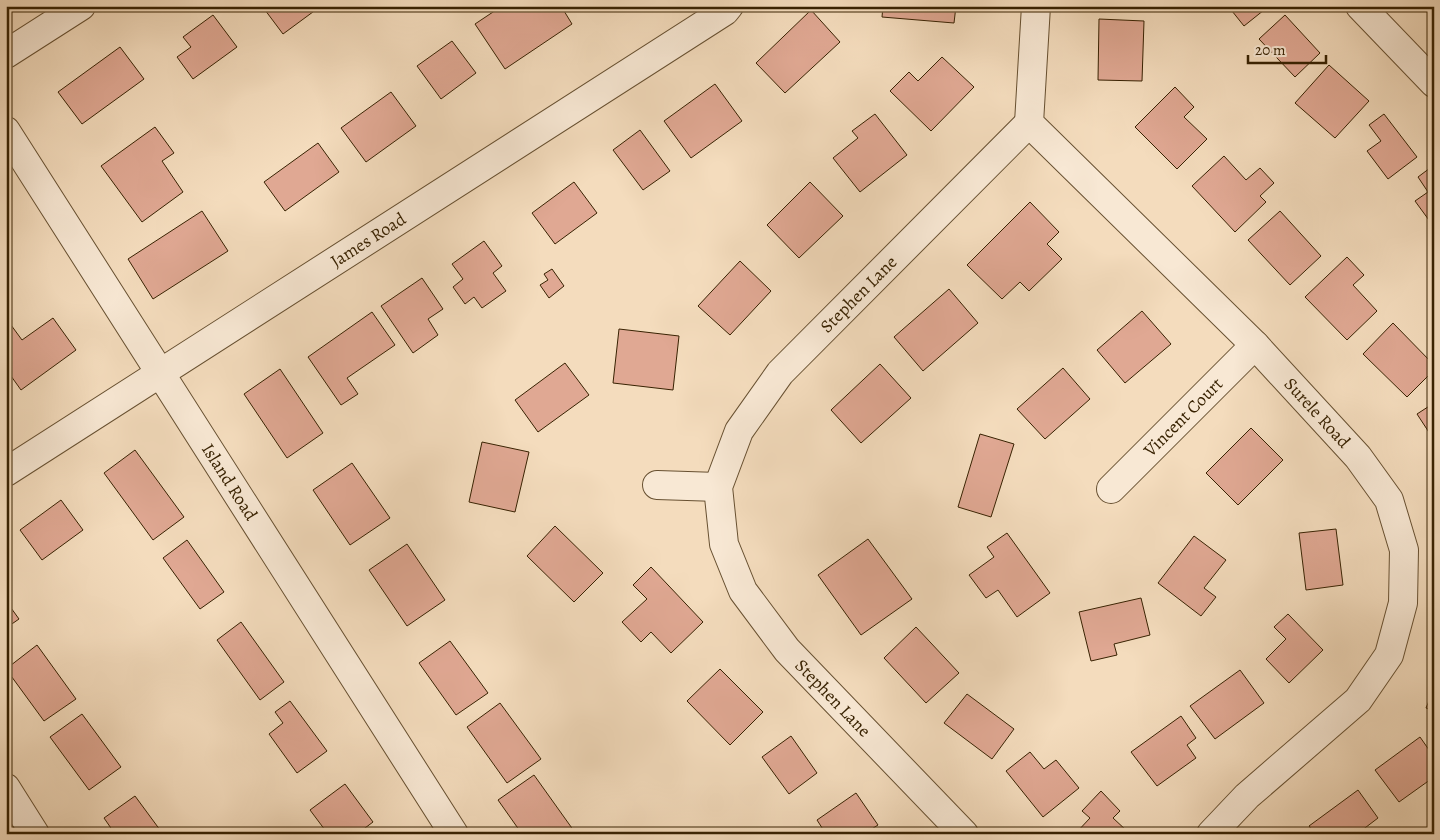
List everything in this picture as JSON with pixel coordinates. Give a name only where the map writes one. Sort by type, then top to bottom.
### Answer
[{"type":"street","points":[[6,54],[81,6]]},
{"type":"street","name":"James Road","points":[[6,472],[726,11],[729,6]]},
{"type":"street","points":[[1029,122],[1036,6]]},
{"type":"street","points":[[1360,6],[1434,83]]},
{"type":"street","name":"Surele Road","points":[[1029,122],[1255,345],[1358,456],[1389,500],[1404,550],[1403,603],[1389,655],[1358,700],[1247,796],[1211,834]]},
{"type":"street","name":"Stephen Lane","points":[[958,832],[787,650],[743,591],[724,544],[718,486],[739,431],[780,373],[1029,122]]},
{"type":"street","name":"Island Road","points":[[6,131],[454,834]]},
{"type":"street","name":"Vincent Court","points":[[1111,489],[1255,345]]},
{"type":"street","points":[[657,485],[718,486]]},
{"type":"street","points":[[6,788],[35,834]]},
{"type":"building","points":[[262,6],[321,6],[283,34]]},
{"type":"building","points":[[502,6],[561,6],[572,24],[505,69],[475,24]]},
{"type":"building","points":[[883,6],[956,6],[954,23],[882,17]]},
{"type":"building","points":[[1228,6],[1269,6],[1244,26]]},
{"type":"building","points":[[811,10],[840,42],[785,93],[756,63]]},
{"type":"building","points":[[213,15],[237,47],[193,79],[177,57],[191,47],[183,37]]},
{"type":"building","points":[[1285,15],[1320,53],[1295,77],[1259,39]]},
{"type":"building","points":[[1099,19],[1144,21],[1142,81],[1098,80]]},
{"type":"building","points":[[452,41],[476,73],[441,99],[417,66]]},
{"type":"building","points":[[120,47],[144,79],[82,124],[58,92]]},
{"type":"building","points":[[942,57],[974,87],[931,131],[890,91],[909,72],[918,81]]},
{"type":"building","points":[[1329,65],[1369,101],[1335,138],[1295,103]]},
{"type":"building","points":[[715,84],[742,121],[691,158],[664,121]]},
{"type":"building","points":[[1175,87],[1194,107],[1184,117],[1207,139],[1177,169],[1135,127]]},
{"type":"building","points":[[391,92],[416,126],[366,162],[341,128]]},
{"type":"building","points":[[875,114],[907,155],[860,192],[833,158],[858,138],[852,131]]},
{"type":"building","points":[[1384,114],[1417,157],[1388,179],[1367,151],[1381,141],[1369,125]]},
{"type":"building","points":[[155,127],[174,153],[162,161],[183,192],[142,222],[101,166]]},
{"type":"building","points":[[640,130],[670,171],[643,190],[613,150]]},
{"type":"building","points":[[318,143],[339,172],[285,211],[264,182]]},
{"type":"building","points":[[1224,156],[1246,180],[1260,168],[1274,183],[1260,196],[1266,202],[1235,232],[1192,186]]},
{"type":"building","points":[[1434,165],[1434,227],[1415,201],[1428,192],[1418,177]]},
{"type":"building","points":[[574,182],[597,213],[555,244],[532,213]]},
{"type":"building","points":[[810,182],[843,216],[799,258],[767,225]]},
{"type":"building","points":[[1030,202],[1059,232],[1047,244],[1062,259],[1029,291],[1020,282],[1002,299],[967,265]]},
{"type":"building","points":[[202,211],[228,251],[153,299],[128,259]]},
{"type":"building","points":[[1280,211],[1321,256],[1290,285],[1248,240]]},
{"type":"building","points":[[484,241],[502,266],[493,273],[506,291],[482,308],[474,297],[465,304],[453,287],[463,279],[452,264]]},
{"type":"building","points":[[1347,257],[1364,275],[1353,285],[1377,311],[1347,340],[1305,297]]},
{"type":"building","points":[[740,261],[771,291],[730,335],[698,306]]},
{"type":"building","points":[[552,269],[564,286],[549,298],[540,285],[548,280],[544,274]]},
{"type":"building","points":[[422,278],[443,309],[428,319],[438,335],[413,353],[381,306]]},
{"type":"building","points":[[949,289],[978,323],[923,371],[894,337]]},
{"type":"building","points":[[1142,311],[1171,344],[1125,383],[1097,350]]},
{"type":"building","points":[[372,312],[395,345],[347,378],[358,394],[341,405],[308,357]]},
{"type":"building","points":[[53,318],[76,350],[21,390],[6,369],[6,328],[11,325],[22,340]]},
{"type":"building","points":[[1393,323],[1434,365],[1434,370],[1407,397],[1363,354]]},
{"type":"building","points":[[619,329],[679,336],[673,390],[613,383]]},
{"type":"building","points":[[565,363],[589,395],[538,432],[515,400]]},
{"type":"building","points":[[880,364],[911,398],[861,443],[831,410]]},
{"type":"building","points":[[1063,368],[1090,399],[1045,439],[1017,409]]},
{"type":"building","points":[[280,369],[323,433],[287,458],[244,394]]},
{"type":"building","points":[[1434,403],[1434,440],[1417,414]]},
{"type":"building","points":[[1251,428],[1283,460],[1238,505],[1206,473]]},
{"type":"building","points":[[980,434],[1014,444],[991,517],[958,507]]},
{"type":"building","points":[[482,442],[529,452],[515,512],[469,502]]},
{"type":"building","points":[[135,450],[184,517],[153,540],[104,473]]},
{"type":"building","points":[[352,463],[390,518],[350,545],[313,490]]},
{"type":"building","points":[[61,500],[83,530],[42,560],[20,530]]},
{"type":"building","points":[[555,526],[603,573],[574,602],[527,556]]},
{"type":"building","points":[[1336,529],[1343,585],[1306,590],[1299,533]]},
{"type":"building","points":[[1007,533],[1050,593],[1017,617],[998,590],[986,598],[969,575],[994,557],[987,547]]},
{"type":"building","points":[[1194,536],[1226,560],[1204,588],[1216,597],[1201,616],[1158,583]]},
{"type":"building","points":[[868,539],[912,599],[861,635],[818,575]]},
{"type":"building","points":[[187,540],[224,592],[200,609],[163,558]]},
{"type":"building","points":[[407,544],[445,600],[407,626],[369,570]]},
{"type":"building","points":[[651,567],[703,622],[671,653],[651,632],[641,642],[622,622],[647,599],[633,585]]},
{"type":"building","points":[[1141,598],[1150,635],[1114,644],[1117,655],[1091,661],[1079,612]]},
{"type":"building","points":[[6,601],[19,619],[6,628]]},
{"type":"building","points":[[1288,614],[1323,650],[1289,683],[1266,659],[1286,639],[1274,627]]},
{"type":"building","points":[[241,622],[284,682],[260,700],[217,640]]},
{"type":"building","points":[[916,627],[959,673],[926,703],[884,658]]},
{"type":"building","points":[[450,641],[488,693],[456,715],[419,663]]},
{"type":"building","points":[[37,645],[76,699],[44,721],[6,669]]},
{"type":"building","points":[[720,669],[763,712],[730,745],[687,701]]},
{"type":"building","points":[[1240,670],[1264,703],[1215,739],[1190,706]]},
{"type":"building","points":[[1434,689],[1434,711],[1426,708]]},
{"type":"building","points":[[967,694],[1014,729],[992,759],[944,723]]},
{"type":"building","points":[[290,701],[327,751],[297,773],[269,734],[283,723],[275,712]]},
{"type":"building","points":[[500,703],[541,759],[507,783],[467,727]]},
{"type":"building","points":[[82,714],[121,767],[89,790],[50,737]]},
{"type":"building","points":[[1181,716],[1196,738],[1187,745],[1196,758],[1157,786],[1131,752]]},
{"type":"building","points":[[791,736],[817,773],[789,794],[762,757]]},
{"type":"building","points":[[1420,737],[1434,757],[1434,777],[1399,802],[1375,770]]},
{"type":"building","points":[[1030,752],[1044,769],[1056,760],[1079,788],[1043,817],[1006,771]]},
{"type":"building","points":[[534,775],[574,831],[571,834],[522,834],[498,800]]},
{"type":"building","points":[[345,784],[373,822],[357,834],[320,834],[325,830],[310,810]]},
{"type":"building","points":[[1358,790],[1378,818],[1357,834],[1315,834],[1309,826]]},
{"type":"building","points":[[1101,791],[1120,811],[1113,818],[1127,831],[1124,834],[1075,834],[1090,818],[1082,811]]},
{"type":"building","points":[[856,793],[878,825],[864,834],[826,834],[817,820]]},
{"type":"building","points":[[135,796],[163,834],[115,834],[104,818]]}]
